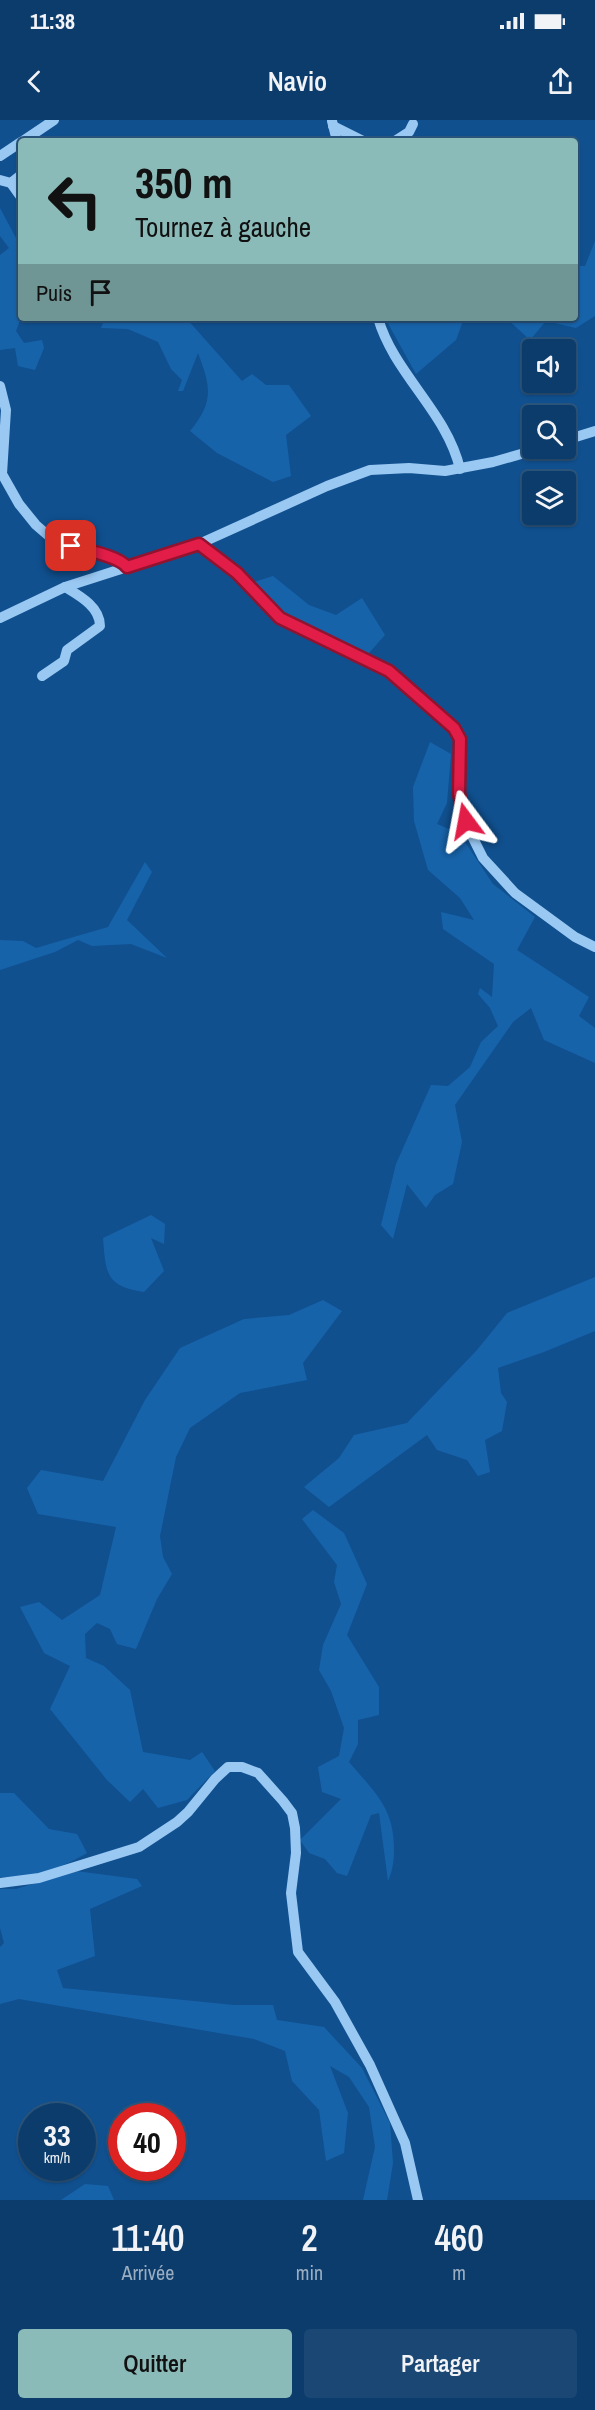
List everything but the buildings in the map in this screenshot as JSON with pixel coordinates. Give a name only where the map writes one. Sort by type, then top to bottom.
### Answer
[{"type":"street","points":[[28,138],[54,120]]},
{"type":"street","points":[[333,123],[336,138]]},
{"type":"street","points":[[333,123],[358,138]]},
{"type":"street","points":[[400,138],[409,132],[413,124]]},
{"type":"street","points":[[0,156],[18,145]]},
{"type":"street","points":[[11,183],[18,177]]},
{"type":"street","points":[[0,180],[11,183],[18,193]]},
{"type":"street","points":[[379,321],[387,343],[453,444],[460,469]]},
{"type":"street","points":[[0,386],[6,410],[3,474],[19,504],[42,532],[51,538],[114,559],[124,563],[127,567]]},
{"type":"street","points":[[576,437],[595,431]]},
{"type":"street","points":[[0,618],[65,587],[199,544],[327,486],[370,470],[460,469],[522,453]]},
{"type":"street","points":[[199,544],[237,573],[280,618],[389,671],[454,728],[461,743],[459,794],[461,805],[483,858],[515,893],[575,936],[595,946]]},
{"type":"street","points":[[42,676],[64,661],[67,650],[100,626],[98,614],[92,606],[65,587]]},
{"type":"street","points":[[0,1883],[39,1878],[139,1847],[177,1822],[188,1812],[214,1779],[228,1767],[242,1767],[258,1773],[292,1813],[296,1853],[291,1893],[298,1952],[335,2002],[370,2065],[405,2143],[418,2200]]},
{"type":"shaded area","points":[[0,208],[18,244],[18,321],[20,321],[16,331],[24,343],[42,340],[44,348],[35,370],[18,366],[15,348],[0,350],[0,255],[9,248],[0,236]]},
{"type":"shaded area","points":[[595,241],[595,316],[576,328],[546,321],[578,321],[578,266],[585,266]]},
{"type":"shaded area","points":[[104,321],[189,321],[242,381],[252,374],[266,385],[289,385],[311,416],[286,435],[291,476],[273,482],[217,453],[190,431],[207,403],[208,394],[206,375],[198,353],[183,391],[178,391],[182,380],[171,369],[158,342],[128,329],[101,328]]},
{"type":"shaded area","points":[[387,321],[463,321],[456,340],[416,374]]},
{"type":"shaded area","points":[[509,321],[546,321],[529,339]]},
{"type":"shaded area","points":[[273,576],[309,605],[336,615],[362,598],[385,635],[369,653],[344,647],[278,610],[254,582]]},
{"type":"shaded area","points":[[430,742],[451,754],[447,803],[437,824],[459,833],[493,884],[535,917],[517,950],[589,997],[579,1016],[595,1028],[595,1063],[544,1040],[531,1008],[513,1022],[455,1105],[462,1142],[453,1184],[435,1195],[426,1208],[407,1184],[393,1239],[381,1225],[396,1164],[431,1085],[448,1086],[470,1067],[481,1042],[498,1026],[490,1008],[478,994],[480,988],[492,997],[494,964],[443,929],[441,912],[474,920],[460,898],[428,870],[414,821],[413,787]]},
{"type":"shaded area","points":[[145,862],[152,872],[127,920],[167,958],[131,944],[92,946],[78,940],[55,952],[0,970],[0,940],[23,941],[36,948],[108,927]]},
{"type":"shaded area","points":[[151,1215],[165,1224],[164,1244],[151,1238],[164,1271],[144,1292],[122,1286],[110,1276],[105,1260],[103,1238]]},
{"type":"shaded area","points":[[595,1277],[595,1331],[498,1368],[501,1393],[507,1402],[502,1431],[485,1440],[490,1472],[478,1476],[467,1460],[437,1450],[427,1435],[329,1507],[304,1487],[339,1458],[354,1435],[407,1423],[477,1350],[507,1313]]},
{"type":"shaded area","points":[[323,1300],[342,1311],[303,1363],[307,1380],[240,1393],[190,1428],[176,1457],[160,1536],[163,1557],[172,1574],[157,1599],[136,1649],[117,1644],[110,1629],[97,1623],[85,1634],[86,1658],[104,1666],[130,1690],[143,1752],[190,1760],[202,1752],[215,1771],[187,1800],[158,1808],[143,1789],[130,1802],[107,1780],[50,1709],[70,1666],[44,1653],[20,1607],[39,1602],[62,1620],[100,1595],[116,1527],[38,1514],[27,1488],[41,1470],[103,1481],[145,1400],[180,1348],[244,1319],[289,1315]]},
{"type":"shaded area","points":[[313,1510],[344,1533],[367,1584],[347,1635],[379,1687],[379,1715],[358,1720],[358,1744],[349,1762],[381,1801],[390,1822],[394,1853],[388,1881],[379,1813],[371,1815],[347,1876],[337,1873],[325,1859],[309,1853],[300,1840],[341,1799],[322,1792],[318,1767],[339,1756],[344,1728],[331,1691],[319,1670],[323,1645],[341,1604],[334,1582],[337,1565],[302,1519]]},
{"type":"shaded area","points":[[0,1793],[14,1793],[49,1829],[77,1834],[87,1853],[45,1872],[23,1877],[0,1877]]},
{"type":"shaded area","points":[[76,1871],[137,1879],[142,1886],[90,1909],[95,1956],[57,1970],[63,1988],[234,2005],[273,2005],[277,2020],[324,2027],[362,2068],[390,2123],[393,2163],[387,2200],[363,2200],[375,2147],[369,2107],[349,2077],[330,2066],[348,2113],[344,2153],[326,2161],[319,2110],[292,2081],[285,2051],[254,2039],[19,1999],[0,2004],[0,1947],[4,1943],[0,1928],[0,1889],[16,1889]]},
{"type":"shaded area","points":[[85,2184],[108,2186],[114,2200],[61,2200]]},
{"type":"route","points":[[71,546],[114,559],[124,563],[127,567],[199,544],[224,561],[280,618],[389,671],[454,728],[459,736],[461,743],[459,794],[466,821]]}]
